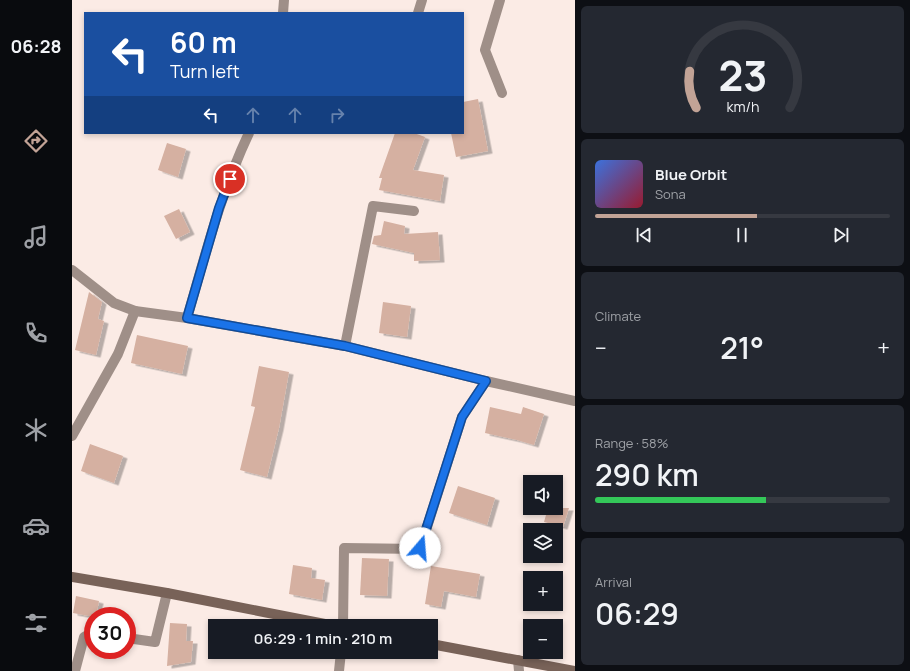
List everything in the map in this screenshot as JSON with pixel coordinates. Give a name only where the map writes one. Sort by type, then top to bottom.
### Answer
[{"type":"street","points":[[283,12],[284,0]]},
{"type":"street","points":[[418,12],[422,0]]},
{"type":"street","points":[[500,0],[485,50],[502,93]]},
{"type":"street","points":[[187,318],[219,208],[249,134]]},
{"type":"street","points":[[345,346],[373,206],[414,211]]},
{"type":"street","points":[[72,270],[114,303],[135,311],[187,318],[345,346],[486,381],[575,401]]},
{"type":"street","points":[[72,436],[118,354],[135,311]]},
{"type":"street","points":[[343,619],[344,548],[420,548],[462,417],[486,381]]},
{"type":"street","points":[[72,577],[167,593],[299,619]]},
{"type":"street","points":[[136,639],[155,642],[167,593]]},
{"type":"street","points":[[75,671],[84,637]]},
{"type":"street","points":[[438,645],[575,671]]},
{"type":"street","points":[[339,671],[340,659]]},
{"type":"street","points":[[518,660],[519,671]]},
{"type":"building","points":[[478,99],[488,151],[456,157],[451,134],[464,134],[464,102]]},
{"type":"building","points":[[395,134],[417,134],[425,137],[413,170],[444,175],[440,201],[379,190],[382,178],[379,178]]},
{"type":"building","points":[[167,143],[186,149],[178,177],[158,170]]},
{"type":"building","points":[[179,209],[190,232],[176,239],[164,216]]},
{"type":"building","points":[[384,221],[405,226],[404,234],[438,232],[440,260],[414,261],[414,253],[372,244],[374,236],[381,235]]},
{"type":"building","points":[[89,292],[102,302],[98,319],[104,321],[96,355],[75,350]]},
{"type":"building","points":[[383,302],[411,306],[407,337],[379,333]]},
{"type":"building","points":[[137,335],[188,346],[182,374],[131,363]]},
{"type":"building","points":[[259,366],[289,372],[279,428],[267,477],[240,470],[255,407],[251,406]]},
{"type":"building","points":[[490,407],[521,414],[523,407],[544,414],[534,445],[485,433]]},
{"type":"building","points":[[90,444],[123,456],[114,483],[81,471]]},
{"type":"building","points":[[458,486],[495,498],[487,525],[449,513]]},
{"type":"building","points":[[563,508],[569,508],[563,527],[563,523],[544,522],[546,515],[563,515]]},
{"type":"building","points":[[362,558],[389,559],[387,596],[360,595]]},
{"type":"building","points":[[293,565],[312,568],[311,578],[325,580],[322,600],[289,594]]},
{"type":"building","points":[[431,566],[480,574],[476,597],[444,591],[441,607],[425,604]]},
{"type":"building","points":[[76,596],[99,601],[98,607],[84,607],[84,615],[73,613]]},
{"type":"building","points":[[170,623],[187,624],[186,641],[193,641],[191,662],[167,666]]},
{"type":"route","points":[[230,179],[219,208],[187,318],[345,346],[486,381],[462,417],[420,548]]}]
